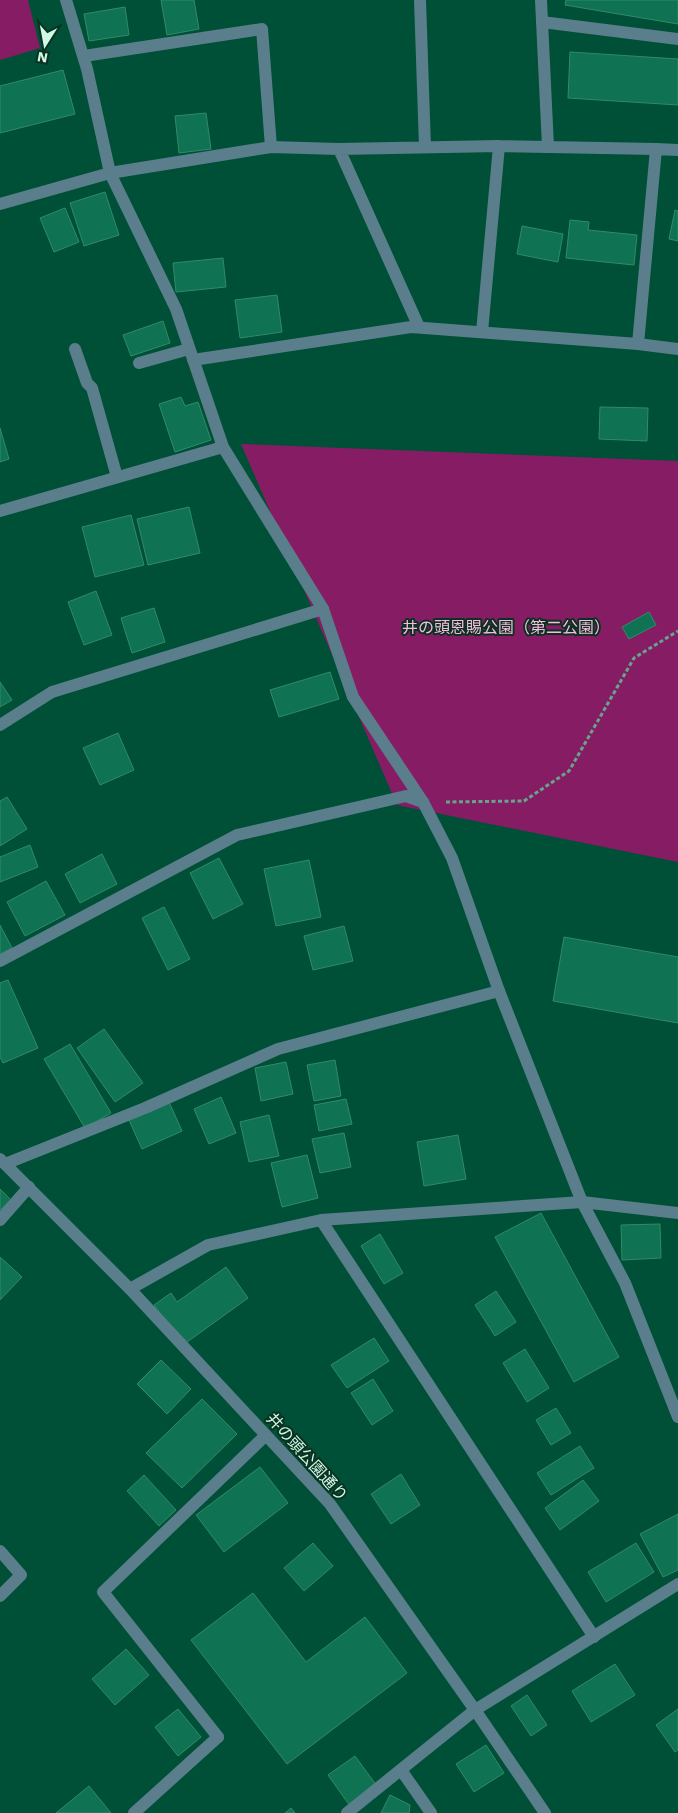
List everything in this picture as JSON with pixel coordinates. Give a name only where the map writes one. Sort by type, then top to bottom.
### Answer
[{"type":"street","points":[[66,0],[84,56],[110,174],[176,309],[223,447],[323,609],[353,697],[423,802],[452,858],[498,991],[582,1202],[625,1283],[678,1417]]},
{"type":"street","points":[[420,0],[425,146]]},
{"type":"street","points":[[541,0],[548,147]]},
{"type":"street","points":[[542,22],[678,39]]},
{"type":"street","points":[[84,56],[262,29],[271,147]]},
{"type":"street","points":[[482,332],[499,146]]},
{"type":"street","points":[[0,204],[110,174],[271,147],[339,149],[499,146],[678,150]]},
{"type":"street","points":[[339,149],[419,328]]},
{"type":"street","points":[[638,344],[656,149]]},
{"type":"street","points":[[139,363],[191,354],[412,327],[638,344],[678,349]]},
{"type":"street","points":[[75,349],[87,383],[92,388],[117,478]]},
{"type":"street","points":[[0,511],[223,447]]},
{"type":"street","points":[[0,725],[52,692],[323,609]]},
{"type":"street","points":[[0,961],[237,835],[406,796],[423,802]]},
{"type":"street","points":[[3,1162],[145,1108],[278,1049],[498,991]]},
{"type":"street","name":"井の頭公園通り","points":[[3,1162],[130,1289],[330,1504],[545,1813]]},
{"type":"street","points":[[0,1220],[28,1187]]},
{"type":"street","points":[[130,1289],[208,1245],[320,1220],[582,1202],[678,1213]]},
{"type":"street","points":[[320,1220],[594,1637]]},
{"type":"street","points":[[134,1813],[218,1737],[103,1592],[266,1435]]},
{"type":"street","points":[[0,1551],[21,1575],[0,1596]]},
{"type":"street","points":[[347,1813],[475,1710],[678,1584]]},
{"type":"street","points":[[401,1770],[431,1813]]},
{"type":"path","points":[[423,802],[524,801],[569,771],[634,658],[678,631]]},
{"type":"green space","points":[[0,0],[28,0],[40,48],[0,60]]},
{"type":"green space","name":"井の頭恩賜公園（第二公園）","points":[[241,444],[678,461],[678,862],[397,805]]},
{"type":"building","points":[[161,0],[194,0],[199,29],[167,35]]},
{"type":"building","points":[[566,0],[678,0],[678,24],[565,5]]},
{"type":"building","points":[[125,7],[129,35],[89,41],[84,14]]},
{"type":"building","points":[[570,52],[678,59],[678,105],[568,98]]},
{"type":"building","points":[[63,70],[75,114],[0,133],[0,86]]},
{"type":"building","points":[[206,113],[211,149],[179,153],[175,116]]},
{"type":"building","points":[[105,192],[119,235],[84,246],[70,203]]},
{"type":"building","points":[[65,208],[79,242],[54,252],[40,218]]},
{"type":"building","points":[[675,210],[678,211],[678,241],[669,239]]},
{"type":"building","points":[[570,220],[589,222],[588,230],[637,235],[634,265],[566,258]]},
{"type":"building","points":[[522,226],[563,234],[558,262],[517,254]]},
{"type":"building","points":[[223,258],[226,287],[176,292],[173,263]]},
{"type":"building","points":[[277,295],[282,332],[240,338],[235,300]]},
{"type":"building","points":[[163,321],[170,343],[131,356],[123,335]]},
{"type":"building","points":[[181,397],[185,406],[198,402],[211,440],[175,452],[159,404]]},
{"type":"building","points":[[600,407],[648,408],[647,441],[599,439]]},
{"type":"building","points":[[0,428],[9,459],[0,462]]},
{"type":"building","points":[[189,507],[200,553],[148,565],[137,519]]},
{"type":"building","points":[[131,515],[144,565],[95,577],[82,527]]},
{"type":"building","points":[[96,591],[112,635],[84,645],[68,602]]},
{"type":"building","points":[[154,608],[165,642],[132,653],[121,618]]},
{"type":"building","points":[[649,612],[656,625],[629,639],[622,627]]},
{"type":"building","points":[[330,672],[339,699],[279,717],[270,690]]},
{"type":"building","points":[[0,682],[12,700],[0,707]]},
{"type":"building","points":[[118,733],[134,770],[100,785],[83,748]]},
{"type":"building","points":[[7,797],[27,829],[0,846],[0,801]]},
{"type":"building","points":[[30,845],[38,867],[0,882],[0,857]]},
{"type":"building","points":[[102,854],[117,884],[80,903],[65,874]]},
{"type":"building","points":[[219,858],[243,904],[213,919],[190,873]]},
{"type":"building","points":[[309,860],[321,917],[276,926],[264,869]]},
{"type":"building","points":[[46,881],[65,915],[25,936],[7,902]]},
{"type":"building","points":[[164,907],[190,959],[168,970],[142,918]]},
{"type":"building","points":[[0,925],[12,948],[0,954]]},
{"type":"building","points":[[344,926],[353,961],[313,970],[304,936]]},
{"type":"building","points":[[564,937],[678,957],[678,1023],[553,1001]]},
{"type":"building","points":[[8,980],[38,1048],[3,1063],[0,1057],[0,983]]},
{"type":"building","points":[[104,1029],[143,1083],[115,1102],[77,1048]]},
{"type":"building","points":[[70,1044],[111,1113],[85,1128],[44,1059]]},
{"type":"building","points":[[335,1060],[341,1096],[314,1101],[307,1065]]},
{"type":"building","points":[[286,1062],[293,1094],[261,1101],[255,1068]]},
{"type":"building","points":[[221,1097],[236,1133],[209,1144],[194,1109]]},
{"type":"building","points":[[346,1099],[352,1124],[319,1131],[314,1105]]},
{"type":"building","points":[[169,1102],[182,1131],[142,1149],[129,1120]]},
{"type":"building","points":[[269,1115],[279,1156],[249,1162],[240,1122]]},
{"type":"building","points":[[344,1133],[351,1167],[320,1173],[312,1139]]},
{"type":"building","points":[[458,1135],[466,1179],[424,1186],[417,1142]]},
{"type":"building","points":[[307,1155],[318,1198],[282,1207],[271,1163]]},
{"type":"building","points":[[0,1189],[11,1200],[0,1210]]},
{"type":"building","points":[[541,1213],[619,1357],[574,1382],[495,1237]]},
{"type":"building","points":[[660,1224],[661,1258],[622,1260],[621,1225]]},
{"type":"building","points":[[380,1234],[403,1273],[384,1284],[361,1246]]},
{"type":"building","points":[[0,1257],[22,1277],[0,1300]]},
{"type":"building","points":[[226,1267],[248,1298],[183,1345],[154,1305],[171,1293],[177,1302]]},
{"type":"building","points":[[496,1291],[516,1322],[495,1336],[475,1305]]},
{"type":"building","points":[[374,1338],[389,1361],[347,1388],[331,1365]]},
{"type":"building","points":[[525,1349],[549,1388],[527,1402],[503,1363]]},
{"type":"building","points":[[161,1360],[191,1389],[167,1414],[137,1384]]},
{"type":"building","points":[[373,1379],[393,1411],[372,1425],[351,1393]]},
{"type":"building","points":[[202,1399],[237,1434],[182,1488],[146,1453]]},
{"type":"building","points":[[556,1408],[571,1433],[551,1445],[536,1420]]},
{"type":"building","points":[[580,1446],[594,1468],[551,1495],[537,1473]]},
{"type":"building","points":[[260,1467],[288,1503],[224,1552],[196,1515]]},
{"type":"building","points":[[401,1474],[420,1505],[391,1524],[371,1494]]},
{"type":"building","points":[[144,1475],[176,1510],[159,1526],[127,1491]]},
{"type":"building","points":[[583,1480],[599,1501],[560,1530],[545,1508]]},
{"type":"building","points":[[678,1514],[678,1570],[663,1577],[640,1534]]},
{"type":"building","points":[[313,1543],[333,1566],[304,1591],[284,1568]]},
{"type":"building","points":[[636,1543],[654,1572],[606,1602],[588,1572]]},
{"type":"building","points":[[253,1593],[306,1662],[365,1617],[407,1673],[287,1764],[191,1640]]},
{"type":"building","points":[[126,1649],[149,1675],[115,1705],[92,1679]]},
{"type":"building","points":[[615,1664],[635,1695],[591,1722],[572,1691]]},
{"type":"building","points":[[527,1695],[547,1725],[531,1736],[511,1706]]},
{"type":"building","points":[[178,1709],[201,1737],[178,1756],[155,1727]]},
{"type":"building","points":[[678,1709],[678,1750],[675,1752],[656,1725]]},
{"type":"building","points":[[486,1745],[504,1773],[474,1792],[456,1764]]},
{"type":"building","points":[[355,1756],[377,1786],[350,1806],[328,1775]]},
{"type":"building","points":[[89,1786],[111,1813],[56,1813]]},
{"type":"building","points":[[390,1795],[410,1805],[409,1813],[381,1813]]},
{"type":"building","points":[[291,1808],[295,1813],[285,1813]]}]
